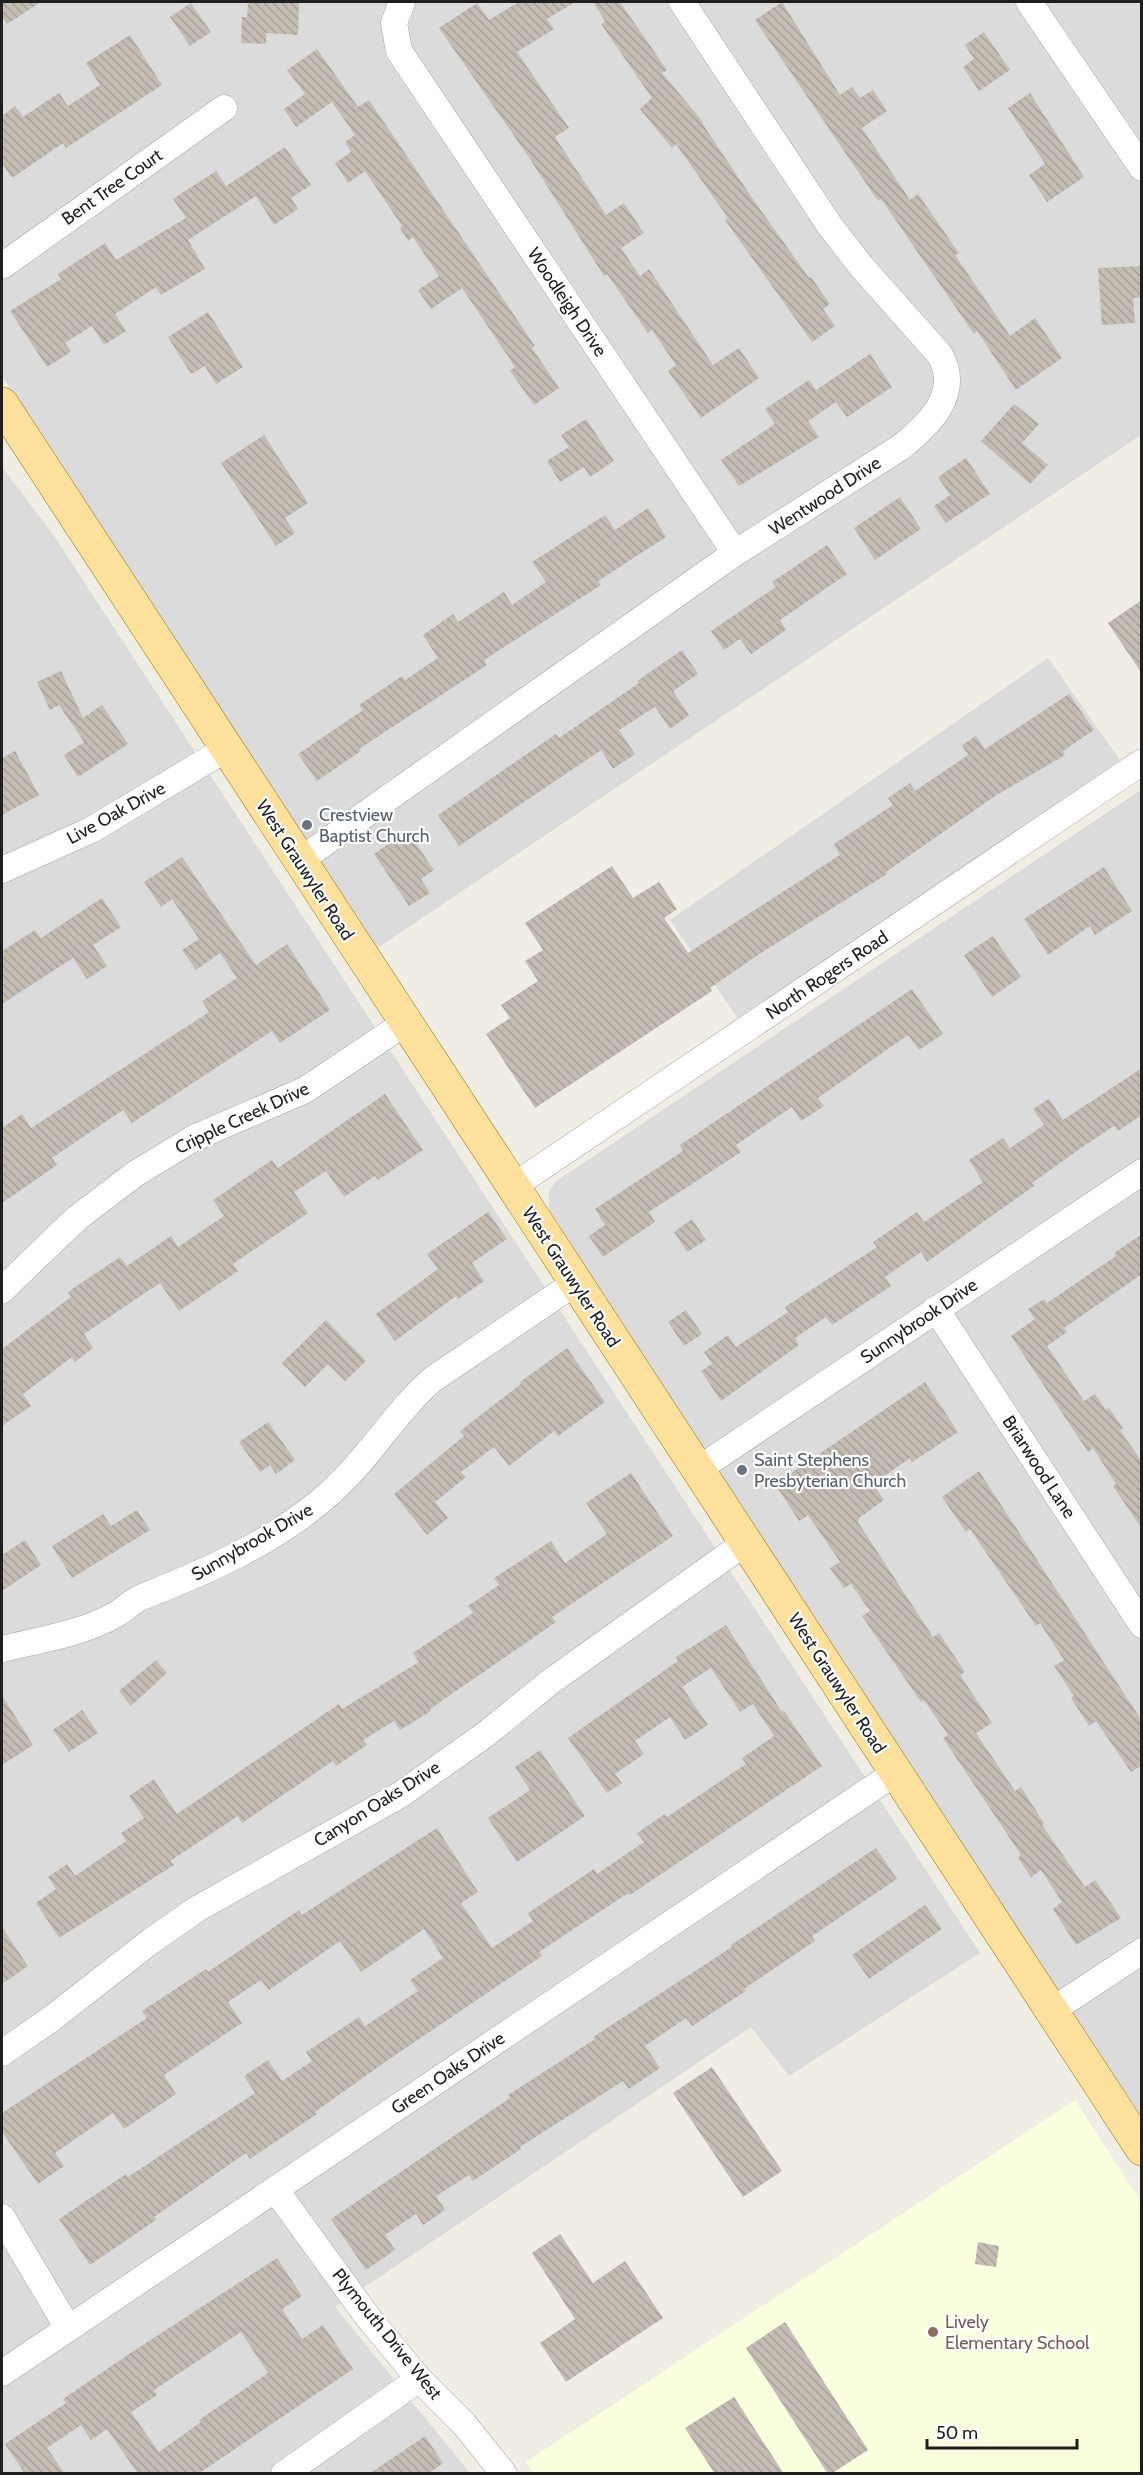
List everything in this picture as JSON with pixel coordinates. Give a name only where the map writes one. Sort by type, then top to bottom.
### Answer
[{"type":"main road","name":"West Grauwyler Road","points":[[2,404],[1142,2149]]},
{"type":"street","name":"Woodleigh Drive","points":[[402,2],[394,23],[399,51],[735,553]]},
{"type":"street","name":"Wentwood Drive","points":[[299,861],[735,553],[901,447],[918,433],[937,409],[949,380],[948,369],[940,355],[861,266],[830,226],[682,2]]},
{"type":"street","points":[[1029,2],[1142,168]]},
{"type":"street","name":"Bent Tree Court","points":[[2,266],[224,108]]},
{"type":"street","name":"Live Oak Drive","points":[[2,870],[92,830],[226,749]]},
{"type":"street","name":"North Rogers Road","points":[[512,1187],[1142,762]]},
{"type":"street","name":"Cripple Creek Drive","points":[[2,1290],[77,1218],[135,1174],[194,1138],[305,1090],[405,1023]]},
{"type":"street","name":"Sunnybrook Drive","points":[[698,1470],[1142,1172]]},
{"type":"street","name":"Sunnybrook Drive","points":[[2,1649],[61,1636],[115,1615],[138,1598],[191,1577],[299,1519],[335,1489],[412,1397],[433,1379],[575,1282]]},
{"type":"street","name":"Briarwood Lane","points":[[936,1309],[1142,1625]]},
{"type":"street","name":"Canyon Oaks Drive","points":[[2,2053],[197,1909],[400,1795],[486,1734],[549,1682],[745,1543]]},
{"type":"street","name":"Green Oaks Drive","points":[[2,2373],[895,1773]]},
{"type":"street","points":[[1052,2011],[1142,1951]]},
{"type":"street","name":"Plymouth Drive West","points":[[275,2189],[367,2316],[418,2379],[464,2424],[504,2474]]},
{"type":"street","points":[[2,2217],[68,2328]]},
{"type":"street","points":[[284,2474],[418,2379]]},
{"type":"shaded area","points":[[2,2],[1141,2],[1141,435],[376,949],[2,376]]},
{"type":"shaded area","points":[[2,467],[54,536],[980,1953],[789,2076],[751,2027],[335,2307],[470,2473],[2,2473]]},
{"type":"shaded area","points":[[1048,658],[1120,760],[741,1023],[670,920]]},
{"type":"shaded area","points":[[1141,790],[1141,2118],[727,1489],[549,1210],[549,1192],[555,1182]]},
{"type":"shaded area","name":"Lively Elementary School","points":[[1075,2100],[1141,2202],[1141,2473],[534,2474],[526,2462]]},
{"type":"building","points":[[2,2],[41,2],[7,24],[2,16]]},
{"type":"building","points":[[248,2],[299,2],[298,35],[266,33],[266,44],[241,43],[242,17],[247,17]]},
{"type":"building","points":[[519,2],[575,2],[547,19],[554,29],[517,52],[569,128],[555,137],[606,215],[624,203],[644,233],[621,248],[640,276],[649,269],[713,365],[739,348],[759,378],[701,418],[668,371],[676,365],[652,330],[648,333],[607,274],[604,276],[528,156],[439,28],[477,3],[489,20]]},
{"type":"building","points":[[593,2],[620,2],[667,70],[662,73],[703,122],[750,195],[830,304],[823,309],[835,326],[812,342],[725,220],[728,218],[676,144],[672,148],[640,109],[652,98],[601,24],[605,21]]},
{"type":"building","points":[[782,2],[840,95],[852,87],[860,98],[873,90],[887,111],[862,128],[910,200],[918,194],[959,253],[955,255],[1010,336],[1035,318],[1062,358],[1016,390],[977,331],[974,334],[881,199],[878,201],[755,20]]},
{"type":"building","points":[[191,3],[211,32],[190,46],[170,17]]},
{"type":"building","points":[[984,32],[1010,70],[979,91],[963,67],[974,59],[965,45]]},
{"type":"building","points":[[130,35],[162,85],[66,148],[63,143],[12,178],[2,163],[2,116],[15,106],[23,117],[59,93],[68,106],[100,85],[86,63]]},
{"type":"building","points":[[317,49],[358,107],[369,100],[535,346],[532,348],[559,388],[534,405],[510,371],[515,367],[462,288],[431,309],[418,290],[439,276],[413,237],[408,241],[400,228],[402,226],[365,171],[348,183],[335,163],[351,152],[345,142],[355,135],[332,102],[296,127],[284,109],[305,94],[287,70]]},
{"type":"building","points":[[1030,93],[1084,177],[1047,202],[1029,175],[1045,164],[1008,108]]},
{"type":"building","points":[[285,147],[311,185],[291,198],[298,209],[274,225],[256,196],[188,240],[205,269],[161,295],[156,287],[115,314],[126,331],[104,345],[92,326],[65,343],[71,352],[47,367],[10,311],[61,279],[58,274],[105,243],[116,260],[186,218],[173,199],[216,171],[226,186]]},
{"type":"building","points":[[1142,266],[1142,297],[1133,298],[1135,323],[1102,325],[1098,268]]},
{"type":"building","points":[[208,312],[243,367],[216,384],[205,366],[191,374],[168,337]]},
{"type":"building","points":[[870,354],[892,387],[847,417],[836,402],[808,421],[819,437],[739,486],[721,460],[775,424],[765,409],[809,380],[816,390]]},
{"type":"building","points":[[1014,404],[1039,424],[1022,443],[1048,465],[1030,484],[981,441]]},
{"type":"building","points":[[586,419],[614,461],[590,477],[584,467],[560,482],[547,461],[569,447],[561,435]]},
{"type":"building","points":[[264,435],[308,503],[285,518],[295,533],[276,546],[221,463]]},
{"type":"building","points":[[966,458],[990,494],[946,523],[934,506],[950,495],[938,477]]},
{"type":"building","points":[[900,497],[921,529],[875,560],[854,528]]},
{"type":"building","points":[[648,508],[666,537],[598,581],[601,585],[484,660],[487,665],[359,749],[361,751],[317,781],[298,754],[363,710],[359,705],[402,676],[405,680],[438,658],[423,635],[453,614],[458,622],[504,592],[512,605],[546,582],[532,562],[605,515],[615,530]]},
{"type":"building","points":[[827,545],[847,574],[780,620],[786,630],[751,654],[740,639],[724,650],[711,631],[776,587],[772,582]]},
{"type":"building","points":[[1142,600],[1142,674],[1108,623]]},
{"type":"building","points":[[682,650],[698,674],[673,691],[689,715],[670,729],[655,707],[619,730],[635,754],[613,769],[601,750],[459,846],[438,815],[556,734],[559,738],[639,683],[637,681]]},
{"type":"building","points":[[61,671],[83,718],[102,705],[128,744],[78,777],[64,755],[84,742],[59,705],[50,710],[37,682]]},
{"type":"building","points":[[1069,694],[1094,730],[1063,751],[1065,755],[995,796],[886,872],[887,874],[761,953],[710,988],[712,991],[535,1108],[486,1034],[510,1018],[501,1005],[538,981],[525,961],[543,950],[525,923],[612,866],[633,898],[659,882],[677,909],[664,918],[688,953],[840,855],[834,844],[893,805],[888,798],[910,783],[915,791],[968,755],[962,745],[976,736],[985,749]]},
{"type":"building","points":[[15,751],[39,795],[2,815],[2,758]]},
{"type":"building","points":[[407,831],[434,870],[421,879],[430,893],[409,906],[374,854]]},
{"type":"building","points":[[182,857],[256,965],[287,944],[330,1010],[280,1043],[272,1031],[132,1123],[123,1110],[52,1158],[57,1165],[2,1203],[2,1128],[22,1114],[31,1128],[209,1012],[202,1001],[237,978],[220,953],[196,970],[182,950],[199,939],[172,899],[161,907],[144,882]]},
{"type":"building","points":[[1104,867],[1132,911],[1095,935],[1090,926],[1048,955],[1024,919]]},
{"type":"building","points":[[102,898],[121,927],[93,945],[107,966],[87,979],[73,958],[2,1004],[2,951],[35,930],[41,938]]},
{"type":"building","points":[[993,936],[1021,977],[992,997],[964,955]]},
{"type":"building","points":[[912,989],[943,1034],[919,1050],[908,1035],[818,1098],[824,1106],[801,1121],[792,1107],[736,1145],[741,1152],[649,1212],[655,1222],[603,1257],[589,1236],[605,1225],[595,1209],[683,1151],[680,1145]]},
{"type":"building","points":[[1142,1068],[1142,1115],[1118,1131],[1114,1126],[1081,1148],[1032,1183],[1034,1186],[927,1262],[921,1252],[885,1277],[891,1286],[832,1325],[826,1317],[795,1338],[799,1345],[721,1401],[701,1371],[712,1364],[704,1352],[728,1335],[736,1347],[788,1312],[785,1307],[877,1247],[873,1242],[917,1212],[924,1222],[983,1182],[969,1160],[1003,1138],[1010,1148],[1044,1125],[1033,1109],[1049,1099],[1063,1120]]},
{"type":"building","points":[[385,1094],[423,1150],[378,1180],[375,1176],[344,1197],[326,1171],[294,1192],[308,1213],[233,1264],[238,1271],[179,1311],[160,1283],[84,1334],[93,1348],[75,1362],[72,1357],[23,1394],[31,1406],[2,1426],[2,1349],[71,1297],[68,1292],[120,1257],[127,1266],[171,1236],[178,1247],[224,1216],[213,1200],[272,1160],[278,1168]]},
{"type":"building","points":[[488,1212],[507,1239],[472,1263],[484,1281],[458,1299],[456,1296],[395,1341],[376,1314],[438,1269],[427,1254]]},
{"type":"building","points":[[692,1219],[706,1240],[687,1252],[674,1232]]},
{"type":"building","points":[[1142,1234],[1142,1274],[1064,1328],[1067,1332],[1047,1346],[1084,1401],[1095,1394],[1106,1410],[1109,1408],[1123,1428],[1120,1430],[1142,1462],[1142,1529],[1113,1486],[1116,1484],[1093,1448],[1088,1452],[1011,1336],[1035,1319],[1028,1309],[1044,1299],[1047,1303],[1116,1256],[1114,1253]]},
{"type":"building","points":[[686,1310],[702,1334],[684,1346],[668,1322]]},
{"type":"building","points":[[326,1320],[366,1361],[345,1381],[328,1364],[305,1387],[282,1363]]},
{"type":"building","points":[[567,1348],[605,1402],[558,1436],[554,1431],[509,1466],[494,1447],[461,1472],[466,1477],[435,1502],[448,1518],[427,1535],[394,1494],[464,1436],[460,1431],[521,1384],[520,1382]]},
{"type":"building","points":[[925,1382],[958,1432],[912,1462],[910,1458],[873,1484],[884,1500],[859,1518],[858,1522],[933,1637],[939,1633],[965,1672],[960,1675],[992,1723],[976,1733],[1015,1791],[1021,1787],[1044,1823],[1042,1825],[1085,1887],[1095,1880],[1121,1918],[1076,1945],[1053,1909],[1062,1902],[1041,1870],[1031,1877],[1018,1858],[1021,1855],[943,1738],[948,1735],[924,1700],[921,1702],[862,1616],[870,1611],[851,1584],[844,1588],[830,1568],[840,1562],[808,1515],[799,1521],[775,1484]]},
{"type":"building","points":[[268,1422],[295,1460],[276,1474],[270,1465],[260,1472],[239,1442]]},
{"type":"building","points":[[979,1471],[1142,1721],[1142,1765],[1131,1772],[1096,1721],[1089,1726],[1071,1698],[1074,1696],[1054,1666],[1064,1660],[1040,1623],[1036,1626],[970,1529],[966,1532],[942,1497]]},
{"type":"building","points":[[631,1473],[673,1536],[552,1617],[556,1622],[430,1709],[431,1711],[400,1730],[394,1721],[363,1740],[367,1745],[336,1766],[333,1761],[242,1823],[238,1816],[170,1861],[174,1865],[59,1938],[36,1903],[56,1889],[48,1877],[67,1864],[75,1876],[126,1841],[121,1833],[144,1818],[129,1796],[154,1779],[177,1814],[339,1704],[342,1709],[419,1662],[413,1653],[473,1613],[468,1606],[499,1585],[494,1578],[551,1541],[565,1563],[607,1534],[586,1503]]},
{"type":"building","points":[[137,1510],[150,1530],[72,1578],[52,1546],[103,1514],[111,1526]]},
{"type":"building","points":[[25,1540],[41,1565],[2,1591],[2,1555]]},
{"type":"building","points":[[726,1625],[782,1712],[784,1711],[822,1766],[630,1895],[628,1893],[539,1952],[542,1956],[388,2060],[315,2112],[317,2114],[250,2159],[246,2153],[154,2217],[156,2220],[90,2265],[59,2219],[126,2174],[128,2177],[255,2093],[244,2076],[268,2060],[282,2081],[312,2061],[306,2052],[359,2017],[365,2026],[418,1991],[410,1980],[443,1958],[424,1929],[361,1972],[340,1941],[269,1990],[261,1980],[228,2002],[242,2023],[164,2075],[176,2094],[124,2129],[113,2113],[55,2153],[64,2166],[38,2184],[2,2132],[2,2113],[147,2018],[142,2011],[206,1969],[208,1972],[299,1910],[302,1915],[437,1828],[478,1892],[461,1903],[492,1948],[533,1921],[528,1913],[594,1869],[597,1874],[644,1842],[637,1833],[665,1814],[667,1817],[746,1764],[742,1758],[774,1736],[753,1704],[740,1712],[711,1668],[682,1687],[708,1725],[685,1740],[670,1717],[635,1741],[644,1754],[615,1774],[622,1783],[607,1793],[568,1738],[678,1661],[676,1657]]},
{"type":"building","points":[[156,1660],[167,1673],[131,1706],[119,1691]]},
{"type":"building","points":[[2,1695],[33,1745],[2,1765]]},
{"type":"building","points":[[82,1710],[98,1733],[69,1752],[53,1730]]},
{"type":"building","points":[[540,1750],[585,1816],[517,1862],[488,1818],[530,1790],[515,1767]]},
{"type":"building","points":[[876,1848],[897,1879],[812,1936],[815,1941],[744,1989],[746,1991],[692,2026],[686,2018],[645,2046],[660,2068],[629,2089],[623,2081],[520,2147],[521,2149],[473,2181],[469,2175],[436,2196],[445,2210],[423,2225],[416,2214],[385,2235],[395,2250],[366,2270],[331,2219],[510,2098],[508,2095],[595,2039],[593,2037],[732,1947],[731,1945]]},
{"type":"building","points":[[925,1905],[942,1929],[869,1979],[852,1955]]},
{"type":"building","points":[[2,1927],[28,1966],[2,1984]]},
{"type":"building","points":[[712,2067],[782,2171],[743,2197],[673,2093]]},
{"type":"building","points":[[560,2234],[593,2283],[625,2261],[663,2318],[566,2382],[540,2343],[575,2319],[532,2253]]},
{"type":"building","points":[[978,2242],[999,2246],[996,2267],[975,2264]]},
{"type":"building","points":[[277,2258],[302,2296],[282,2309],[302,2339],[323,2325],[353,2369],[198,2474],[138,2474],[107,2429],[91,2440],[81,2425],[47,2448],[65,2474],[25,2474],[5,2444],[66,2403],[63,2399]],"holes":[[[241,2332],[268,2373],[199,2420],[201,2422],[159,2452],[131,2412],[157,2395],[154,2390]]]},
{"type":"building","points":[[785,2322],[868,2450],[831,2474],[828,2474],[746,2348]]},
{"type":"building","points":[[734,2397],[784,2474],[715,2474],[685,2428]]},
{"type":"building","points":[[425,2436],[443,2463],[428,2474],[369,2474]]},
{"type":"place","name":"Crestview Baptist Church","points":[[307,825]]},
{"type":"place","name":"Saint Stephens Presbyterian Church","points":[[742,1470]]},
{"type":"place","name":"Lively Elementary School","points":[[933,2332]]}]
